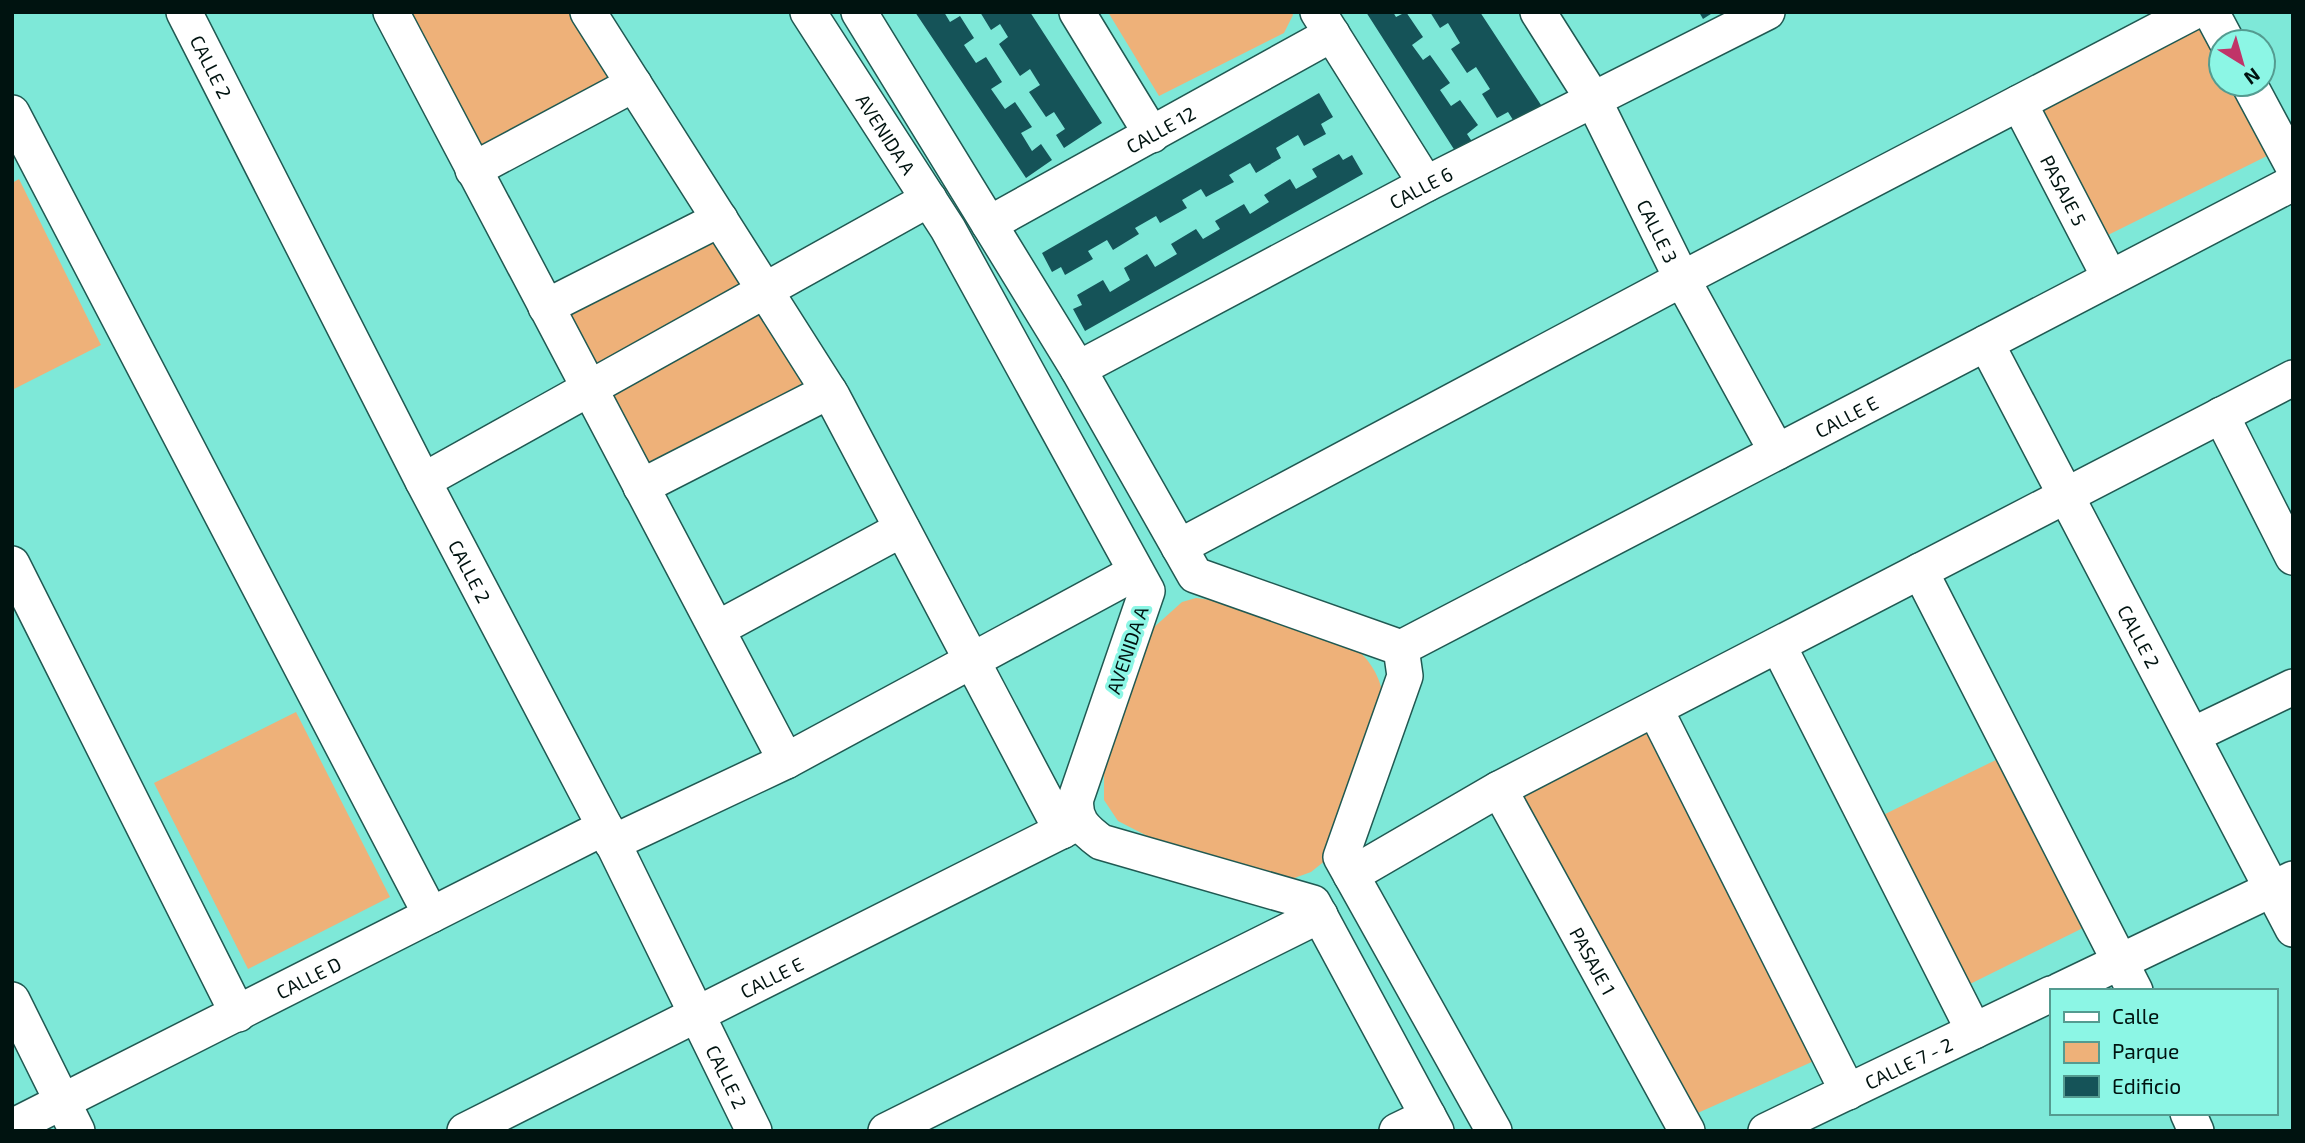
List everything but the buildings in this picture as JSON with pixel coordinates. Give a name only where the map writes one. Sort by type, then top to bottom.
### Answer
[{"type":"street","name":"CALLE 2","points":[[184,12],[423,481],[608,835],[754,1131]]},
{"type":"street","points":[[391,12],[786,761]]},
{"type":"street","points":[[588,12],[829,391],[971,661],[1071,827],[1101,842],[1313,903],[1420,1126]]},
{"type":"street","name":"AVENIDA A","points":[[808,12],[929,199],[1147,591],[1076,798],[1071,827]]},
{"type":"street","name":"AVENIDA A","points":[[859,12],[1078,369],[1195,575],[1401,648]]},
{"type":"street","points":[[1077,12],[1152,135]]},
{"type":"street","name":"CALLE 3","points":[[1538,12],[1593,99],[1682,279],[1777,452]]},
{"type":"street","name":"CALLE 6","points":[[1078,369],[1426,184],[1767,12]]},
{"type":"street","points":[[1179,547],[1682,279],[2193,12]]},
{"type":"street","points":[[2211,12],[2220,28]]},
{"type":"street","points":[[1325,23],[1426,184]]},
{"type":"street","name":"CALLE 12","points":[[989,224],[1152,135],[1325,23]]},
{"type":"street","points":[[473,170],[634,84]]},
{"type":"street","points":[[2257,98],[2293,166]]},
{"type":"street","name":"PASAJE 5","points":[[2019,103],[2110,278]]},
{"type":"street","points":[[12,113],[431,915]]},
{"type":"street","name":"CALLE E","points":[[1401,648],[2293,183]]},
{"type":"street","points":[[423,481],[929,199]]},
{"type":"street","points":[[546,307],[720,219]]},
{"type":"street","name":"CALLE 2","points":[[1986,342],[2193,735],[2282,884],[2293,929]]},
{"type":"street","points":[[1351,875],[1499,789],[2293,378]]},
{"type":"street","points":[[641,487],[829,391]]},
{"type":"street","points":[[2221,415],[2293,557]]},
{"type":"street","points":[[717,629],[902,530]]},
{"type":"street","points":[[12,564],[238,1014]]},
{"type":"street","points":[[1920,571],[2129,976]]},
{"type":"street","name":"CALLE D","points":[[12,1126],[70,1116],[238,1014],[431,915],[608,835],[786,761],[1136,572]]},
{"type":"street","points":[[1778,645],[1974,1031]]},
{"type":"street","points":[[1401,648],[1405,676],[1341,857],[1493,1131]]},
{"type":"street","points":[[2193,735],[2293,687]]},
{"type":"street","points":[[1655,709],[1848,1092]]},
{"type":"street","name":"PASAJE 1","points":[[1499,789],[1687,1131]]},
{"type":"street","name":"CALLE E","points":[[465,1131],[1071,827]]},
{"type":"street","points":[[2068,989],[2129,976],[2282,884]]},
{"type":"street","points":[[886,1131],[1320,915]]},
{"type":"street","name":"CALLE 7 - 2","points":[[1766,1131],[2050,994]]},
{"type":"street","points":[[12,1000],[70,1116]]},
{"type":"street","points":[[2189,1115],[2196,1131]]},
{"type":"green space","points":[[416,12],[580,12],[621,78],[483,151],[409,16]]},
{"type":"green space","points":[[1108,12],[1292,12],[1293,15],[1284,33],[1159,96]]},
{"type":"green space","points":[[2210,19],[2214,28],[2207,28],[2207,98],[2250,98],[2277,151],[2102,238],[2035,110]]},
{"type":"green space","points":[[19,179],[101,345],[12,390],[12,183]]},
{"type":"green space","points":[[720,230],[818,387],[646,473],[560,310]]},
{"type":"green space","points":[[1196,598],[1219,601],[1359,651],[1379,681],[1384,702],[1331,856],[1311,872],[1289,880],[1159,842],[1118,821],[1104,800],[1104,770],[1152,629],[1182,602]]},
{"type":"green space","points":[[296,712],[390,897],[248,969],[154,783]]},
{"type":"green space","points":[[1650,728],[1814,1061],[1691,1116],[1516,794]]},
{"type":"green space","points":[[2004,756],[2091,924],[1966,986],[1879,817]]}]
